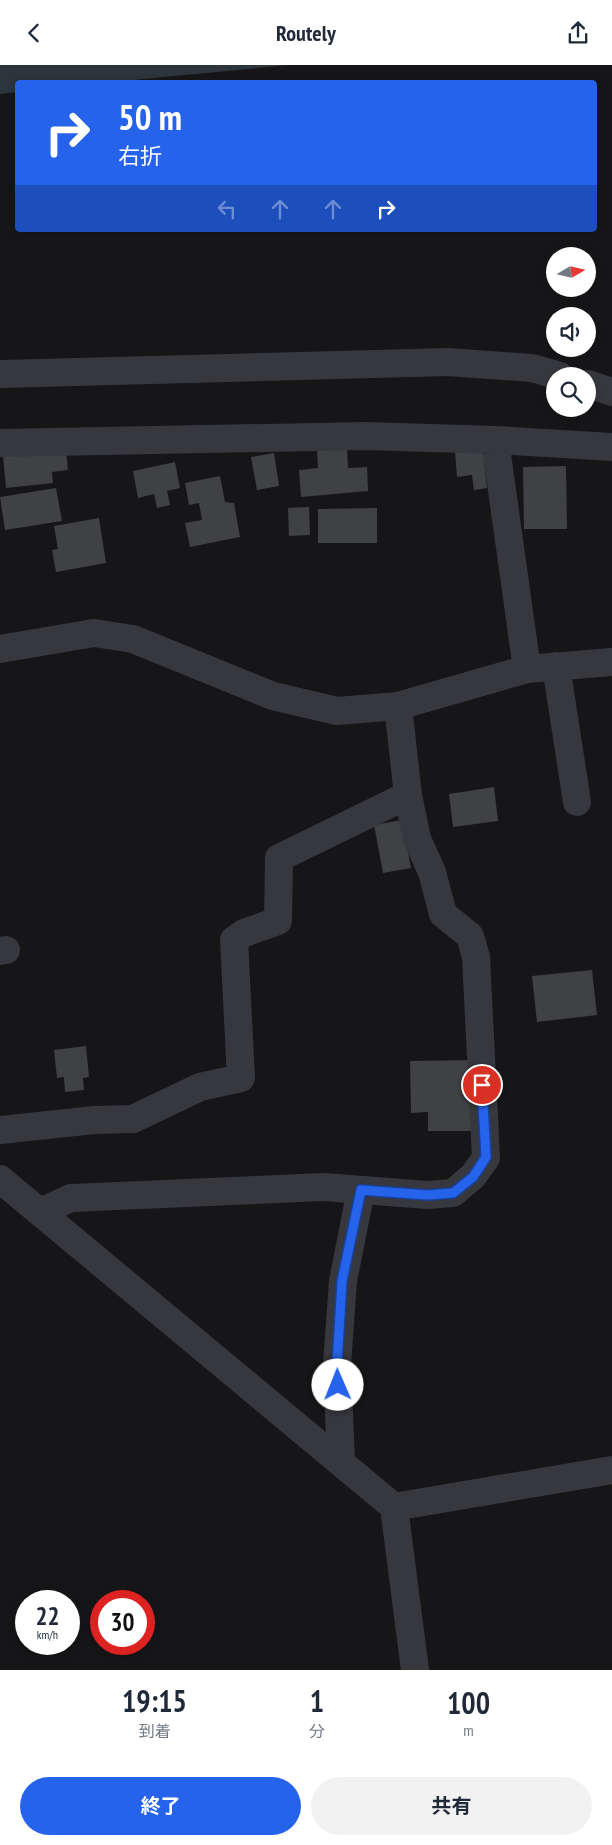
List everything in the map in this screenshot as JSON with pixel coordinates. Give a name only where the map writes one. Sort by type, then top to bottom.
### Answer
[{"type":"street","points":[[0,374],[448,361],[532,368],[546,372]]},
{"type":"street","points":[[596,387],[612,392]]},
{"type":"street","points":[[0,443],[365,436],[495,440],[612,447]]},
{"type":"street","points":[[495,440],[526,669]]},
{"type":"street","points":[[0,649],[94,633],[133,639],[273,696],[337,711],[398,706],[526,669],[612,662]]},
{"type":"street","points":[[556,666],[577,802]]},
{"type":"street","points":[[40,1212],[71,1199],[324,1187],[427,1195],[453,1193],[473,1177],[486,1157],[476,957],[470,936],[443,914],[432,872],[418,839],[408,795],[398,706]]},
{"type":"street","points":[[0,1130],[94,1120],[133,1119],[200,1087],[241,1078],[234,940],[244,933],[278,921],[280,857],[408,795]]},
{"type":"street","points":[[0,1179],[394,1507],[415,1670]]},
{"type":"street","points":[[341,1462],[337,1365],[342,1281],[361,1190]]},
{"type":"street","points":[[394,1507],[612,1470]]},
{"type":"shaded area","points":[[0,65],[289,65],[133,80],[15,80],[15,92],[0,94]]},
{"type":"building","points":[[347,448],[348,468],[367,467],[368,491],[301,497],[299,470],[318,468],[317,450]]},
{"type":"building","points":[[66,450],[68,470],[52,472],[53,483],[6,488],[3,456]]},
{"type":"building","points":[[455,452],[483,453],[487,488],[474,490],[472,475],[457,477]]},
{"type":"building","points":[[274,453],[279,486],[257,490],[251,457]]},
{"type":"building","points":[[175,462],[180,488],[167,491],[170,505],[157,508],[154,494],[138,498],[133,471]]},
{"type":"building","points":[[566,466],[567,529],[524,529],[523,467]]},
{"type":"building","points":[[220,476],[225,502],[234,503],[240,537],[190,547],[185,523],[202,520],[199,503],[189,505],[185,483]]},
{"type":"building","points":[[56,488],[62,521],[5,530],[0,497]]},
{"type":"building","points":[[309,507],[310,535],[289,536],[288,508]]},
{"type":"building","points":[[377,508],[377,543],[318,543],[318,509]]},
{"type":"building","points":[[99,518],[106,563],[56,572],[52,550],[58,549],[54,526]]},
{"type":"building","points":[[494,787],[498,821],[453,827],[449,794]]},
{"type":"building","points":[[402,820],[411,868],[383,873],[374,825]]},
{"type":"building","points":[[592,970],[597,1015],[537,1022],[532,976]]},
{"type":"building","points":[[86,1046],[89,1077],[83,1078],[84,1090],[65,1092],[64,1077],[57,1078],[54,1050]]},
{"type":"building","points":[[476,1060],[478,1131],[428,1131],[428,1112],[411,1113],[410,1061]]},
{"type":"route","points":[[338,1385],[337,1365],[342,1281],[361,1190],[427,1195],[453,1193],[473,1177],[486,1157],[482,1085]]}]
